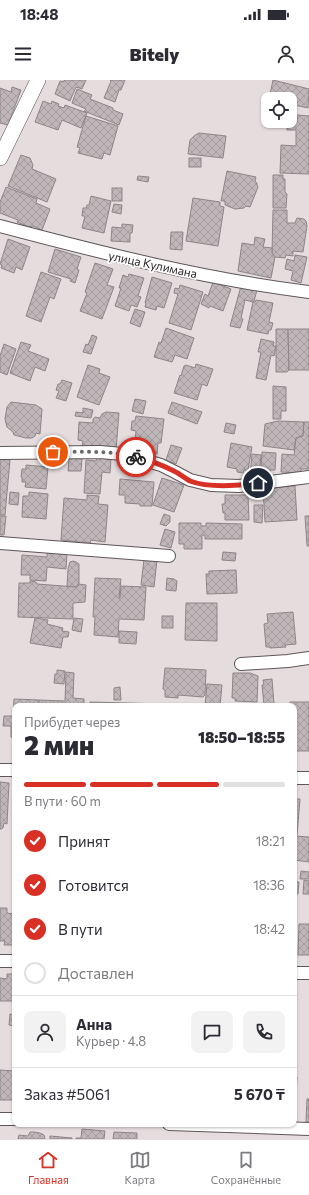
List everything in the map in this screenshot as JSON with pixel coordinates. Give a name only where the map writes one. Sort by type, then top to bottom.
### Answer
[{"type":"street","points":[[0,158],[38,80]]},
{"type":"street","name":"улица Кулимана","points":[[0,226],[142,262],[235,280],[309,292]]},
{"type":"street","points":[[0,453],[100,452],[123,454],[161,465],[190,480],[211,485],[239,486],[309,477]]},
{"type":"street","points":[[0,543],[170,556]]},
{"type":"street","points":[[242,664],[309,658]]},
{"type":"street","points":[[0,770],[12,770]]},
{"type":"street","points":[[297,778],[309,778]]},
{"type":"street","points":[[0,961],[12,961]]},
{"type":"street","points":[[297,973],[309,973]]},
{"type":"street","points":[[0,1119],[12,1119]]},
{"type":"street","points":[[253,1127],[309,1129]]},
{"type":"building","points":[[64,80],[86,80],[82,89],[76,87],[70,101],[55,94],[60,81],[64,82]]},
{"type":"building","points":[[110,80],[125,80],[121,90],[119,90],[115,102],[104,98],[111,81]]},
{"type":"building","points":[[273,80],[309,89],[308,108],[297,106],[297,92],[270,92]]},
{"type":"building","points":[[12,87],[21,90],[8,125],[0,123],[0,88],[11,92]]},
{"type":"building","points":[[77,89],[92,95],[90,99],[113,108],[113,110],[123,114],[119,125],[84,111],[86,109],[72,103]]},
{"type":"building","points":[[43,101],[51,104],[52,101],[59,104],[58,106],[64,108],[65,105],[87,113],[81,128],[62,120],[58,130],[35,122]]},
{"type":"building","points":[[297,115],[309,116],[309,174],[280,173],[281,145],[296,146],[296,130],[287,130],[287,128],[297,128]]},
{"type":"building","points":[[86,116],[118,126],[110,155],[104,153],[102,159],[78,153],[80,148],[77,147]]},
{"type":"building","points":[[199,133],[226,136],[223,158],[188,154],[190,140]]},
{"type":"building","points":[[21,155],[30,158],[33,165],[32,169],[56,179],[47,202],[8,186]]},
{"type":"building","points":[[189,158],[201,158],[201,167],[189,167]]},
{"type":"building","points":[[227,171],[256,177],[255,181],[258,187],[250,207],[246,206],[244,208],[235,209],[225,205],[225,201],[221,201]]},
{"type":"building","points":[[273,175],[283,175],[283,179],[285,179],[285,192],[287,194],[286,208],[273,208]]},
{"type":"building","points":[[138,176],[149,177],[148,182],[137,180]]},
{"type":"building","points":[[6,187],[37,199],[36,203],[50,209],[42,230],[33,226],[29,227],[17,222],[18,220],[0,213],[0,202]]},
{"type":"building","points":[[112,188],[122,188],[122,201],[112,201]]},
{"type":"building","points":[[91,196],[111,201],[104,233],[82,228],[85,216],[82,216],[83,208],[86,208],[87,205],[89,205]]},
{"type":"building","points":[[193,198],[220,202],[220,206],[224,207],[218,246],[186,241]]},
{"type":"building","points":[[114,204],[122,205],[121,214],[112,212]]},
{"type":"building","points":[[273,210],[287,210],[287,223],[295,223],[297,218],[304,219],[306,221],[307,226],[303,252],[293,251],[293,256],[286,255],[285,258],[275,257],[273,255]]},
{"type":"building","points":[[122,224],[133,225],[132,233],[130,233],[130,242],[111,241],[112,227],[122,228]]},
{"type":"building","points":[[171,232],[183,232],[182,250],[170,249]]},
{"type":"building","points":[[255,237],[265,239],[263,247],[272,248],[272,253],[275,257],[271,278],[238,271],[242,243],[254,245]]},
{"type":"building","points":[[8,239],[30,247],[22,270],[16,267],[14,273],[1,268],[2,265],[0,264]]},
{"type":"building","points":[[55,249],[81,257],[75,283],[70,281],[71,279],[48,272]]},
{"type":"building","points":[[295,255],[307,257],[301,283],[291,280],[293,271],[285,269],[287,259],[294,261]]},
{"type":"building","points":[[95,263],[113,269],[107,285],[114,287],[102,319],[80,311],[87,293],[85,292]]},
{"type":"building","points":[[41,272],[61,279],[54,299],[50,297],[41,322],[26,316]]},
{"type":"building","points":[[129,274],[144,278],[138,296],[141,297],[137,307],[131,305],[129,311],[115,306],[121,288],[119,288],[123,275],[128,277]]},
{"type":"building","points":[[152,277],[172,283],[164,308],[157,306],[156,310],[145,307]]},
{"type":"building","points":[[213,282],[231,289],[223,311],[210,306],[209,308],[201,304],[205,294],[208,296]]},
{"type":"building","points":[[180,285],[203,292],[191,330],[169,323],[178,294],[174,293],[175,288],[179,289]]},
{"type":"building","points":[[241,286],[257,290],[253,302],[245,300],[241,318],[243,319],[240,328],[230,326]]},
{"type":"building","points":[[256,300],[273,303],[269,322],[273,323],[268,334],[247,330],[253,302]]},
{"type":"building","points":[[135,309],[145,312],[140,327],[130,323]]},
{"type":"building","points":[[166,328],[194,338],[187,359],[175,355],[172,362],[154,357]]},
{"type":"building","points":[[276,329],[288,329],[289,370],[287,372],[276,372]]},
{"type":"building","points":[[288,329],[309,329],[309,370],[289,370]]},
{"type":"building","points":[[92,335],[97,337],[91,354],[83,352],[86,344],[88,345]]},
{"type":"building","points":[[261,339],[274,342],[273,346],[276,346],[274,356],[271,355],[266,380],[256,378],[261,352],[258,352]]},
{"type":"building","points":[[21,342],[31,345],[28,351],[49,359],[45,371],[35,367],[30,381],[10,373]]},
{"type":"building","points":[[4,344],[16,349],[7,375],[0,372],[0,356]]},
{"type":"building","points":[[196,364],[213,369],[207,386],[202,384],[197,400],[174,393],[184,366],[186,365],[195,368]]},
{"type":"building","points":[[88,365],[100,369],[99,373],[110,377],[99,405],[77,397]]},
{"type":"building","points":[[62,380],[72,383],[66,401],[56,398],[59,391],[56,390],[58,384],[60,384]]},
{"type":"building","points":[[273,386],[286,387],[286,411],[281,411],[281,419],[273,419]]},
{"type":"building","points":[[135,399],[146,401],[143,414],[132,411]]},
{"type":"building","points":[[11,402],[36,405],[42,409],[40,434],[36,433],[32,438],[14,435],[13,432],[7,427],[5,419],[7,407]]},
{"type":"building","points":[[172,402],[202,412],[197,424],[168,413]]},
{"type":"building","points":[[83,408],[93,410],[91,418],[75,416],[76,412],[83,413]]},
{"type":"building","points":[[106,412],[119,413],[116,450],[82,447],[83,441],[78,440],[79,422],[93,423],[93,419],[95,417],[100,418],[102,414]]},
{"type":"building","points":[[136,416],[164,419],[161,443],[158,443],[157,454],[134,452],[136,431],[131,430],[132,421],[135,421]]},
{"type":"building","points":[[278,421],[304,422],[303,436],[296,438],[294,450],[263,446],[265,424]]},
{"type":"building","points":[[304,422],[309,422],[309,469],[301,469],[301,473],[281,472],[282,454],[294,455],[296,438],[303,436]]},
{"type":"building","points":[[226,423],[236,425],[234,434],[224,432]]},
{"type":"building","points":[[231,443],[252,447],[248,470],[244,470],[243,473],[237,472],[237,469],[227,467]]},
{"type":"building","points":[[171,445],[182,448],[176,464],[166,460]]},
{"type":"building","points":[[262,452],[276,453],[275,470],[270,470],[270,473],[261,469]]},
{"type":"building","points":[[252,454],[261,455],[259,476],[250,475]]},
{"type":"building","points":[[69,458],[82,459],[81,471],[68,471]]},
{"type":"building","points":[[97,458],[111,459],[110,473],[102,472],[100,494],[84,493],[86,460],[96,461]]},
{"type":"building","points":[[0,459],[10,460],[5,515],[0,515]]},
{"type":"building","points":[[26,465],[48,467],[46,489],[25,487],[26,482],[22,482],[21,477],[22,469],[26,469]]},
{"type":"building","points":[[162,478],[184,485],[174,512],[153,505]]},
{"type":"building","points":[[120,479],[154,482],[152,506],[140,506],[140,504],[125,503],[125,495],[119,495]]},
{"type":"building","points":[[295,486],[297,520],[265,522],[263,488]]},
{"type":"building","points":[[10,492],[19,493],[18,505],[9,504]]},
{"type":"building","points":[[29,492],[48,494],[46,519],[22,517],[23,496],[29,496]]},
{"type":"building","points":[[87,495],[99,496],[98,504],[108,505],[105,542],[91,540],[90,543],[61,540],[64,498],[87,500]]},
{"type":"building","points":[[225,495],[248,495],[249,520],[225,520],[225,513],[223,513],[222,504],[225,504]]},
{"type":"building","points":[[254,505],[263,505],[262,523],[254,522]]},
{"type":"building","points":[[164,514],[170,516],[170,522],[166,526],[160,524]]},
{"type":"building","points":[[0,516],[6,516],[4,535],[0,535]]},
{"type":"building","points":[[305,516],[309,516],[309,546],[307,546]]},
{"type":"building","points":[[179,523],[201,523],[201,526],[206,526],[206,523],[242,524],[242,539],[205,539],[205,535],[202,535],[202,549],[184,549],[184,544],[179,544]]},
{"type":"building","points":[[165,529],[175,532],[171,548],[160,545]]},
{"type":"building","points":[[47,551],[67,553],[66,569],[47,567],[46,581],[30,580],[30,575],[21,575],[22,555],[47,557]]},
{"type":"building","points":[[223,552],[236,553],[235,561],[222,560]]},
{"type":"building","points":[[144,559],[157,560],[154,587],[141,585]]},
{"type":"building","points":[[73,561],[79,564],[79,584],[76,587],[67,586],[68,569],[70,562]]},
{"type":"building","points":[[236,570],[237,593],[207,594],[206,574],[209,574],[209,571]]},
{"type":"building","points":[[95,578],[121,579],[119,598],[121,586],[146,587],[144,620],[119,619],[118,637],[94,635],[95,617],[93,617]]},
{"type":"building","points":[[167,578],[177,581],[176,591],[166,590]]},
{"type":"building","points":[[30,581],[36,582],[37,584],[76,587],[78,584],[86,585],[85,602],[73,603],[73,619],[18,617],[19,583],[30,583]]},
{"type":"building","points":[[186,603],[217,603],[217,641],[185,640]]},
{"type":"building","points":[[293,612],[296,644],[285,645],[286,647],[266,647],[264,624],[268,623],[267,614]]},
{"type":"building","points":[[162,616],[173,616],[173,628],[162,628]]},
{"type":"building","points":[[35,618],[48,620],[47,624],[63,628],[62,631],[69,632],[68,637],[63,637],[61,648],[30,643]]},
{"type":"building","points":[[74,618],[83,619],[81,632],[72,630]]},
{"type":"building","points":[[119,631],[137,632],[136,644],[119,643]]},
{"type":"building","points":[[165,668],[206,670],[205,695],[203,697],[178,695],[178,698],[165,697],[165,690],[163,689]]},
{"type":"building","points":[[57,670],[65,671],[64,684],[54,683]]},
{"type":"building","points":[[66,672],[74,673],[73,698],[84,699],[84,703],[38,703],[39,700],[65,701]]},
{"type":"building","points":[[233,673],[250,673],[258,676],[257,702],[235,701],[235,698],[232,698]]},
{"type":"building","points":[[272,679],[274,703],[264,703],[263,680]]},
{"type":"building","points":[[207,684],[222,685],[220,703],[205,703]]},
{"type":"building","points":[[120,687],[121,700],[114,700],[114,688]]},
{"type":"building","points":[[14,699],[39,700],[38,703],[14,703]]},
{"type":"building","points":[[90,702],[127,703],[90,703]]},
{"type":"building","points":[[309,702],[309,751],[297,751],[297,703],[290,703]]},
{"type":"building","points":[[4,716],[12,716],[12,737],[11,726],[3,726]]},
{"type":"building","points":[[0,782],[9,783],[7,824],[4,823],[3,828],[1,829],[0,829]]},
{"type":"building","points":[[297,799],[300,799],[297,835]]},
{"type":"building","points":[[297,836],[309,837],[309,862],[297,860]]},
{"type":"building","points":[[301,871],[309,872],[309,879],[300,879]]},
{"type":"building","points":[[304,880],[309,881],[309,894],[303,894]]},
{"type":"building","points":[[297,882],[299,882],[298,894]]},
{"type":"building","points":[[0,908],[7,908],[7,913],[12,914],[12,945],[4,945],[5,941],[0,941]]},
{"type":"building","points":[[299,924],[309,924],[309,955],[298,955]]},
{"type":"building","points":[[7,974],[12,974],[12,1001],[0,1001],[0,978],[7,979]]},
{"type":"building","points":[[10,1014],[12,1014],[12,1026],[9,1025]]},
{"type":"building","points":[[0,1070],[12,1071],[12,1100],[0,1100]]},
{"type":"building","points":[[307,1099],[309,1099],[309,1122],[306,1122]]},
{"type":"building","points":[[82,1129],[105,1131],[104,1139],[76,1139],[81,1138]]},
{"type":"building","points":[[30,1132],[40,1133],[44,1135],[45,1139],[18,1139],[19,1135],[28,1136]]},
{"type":"building","points":[[114,1132],[137,1133],[137,1139],[113,1139]]},
{"type":"building","points":[[50,1136],[72,1138],[72,1139],[50,1139]]},
{"type":"way so far","points":[[53,452],[100,452],[136,457]]},
{"type":"route","points":[[136,457],[161,465],[190,480],[201,483],[211,485],[239,486],[258,483]]}]
